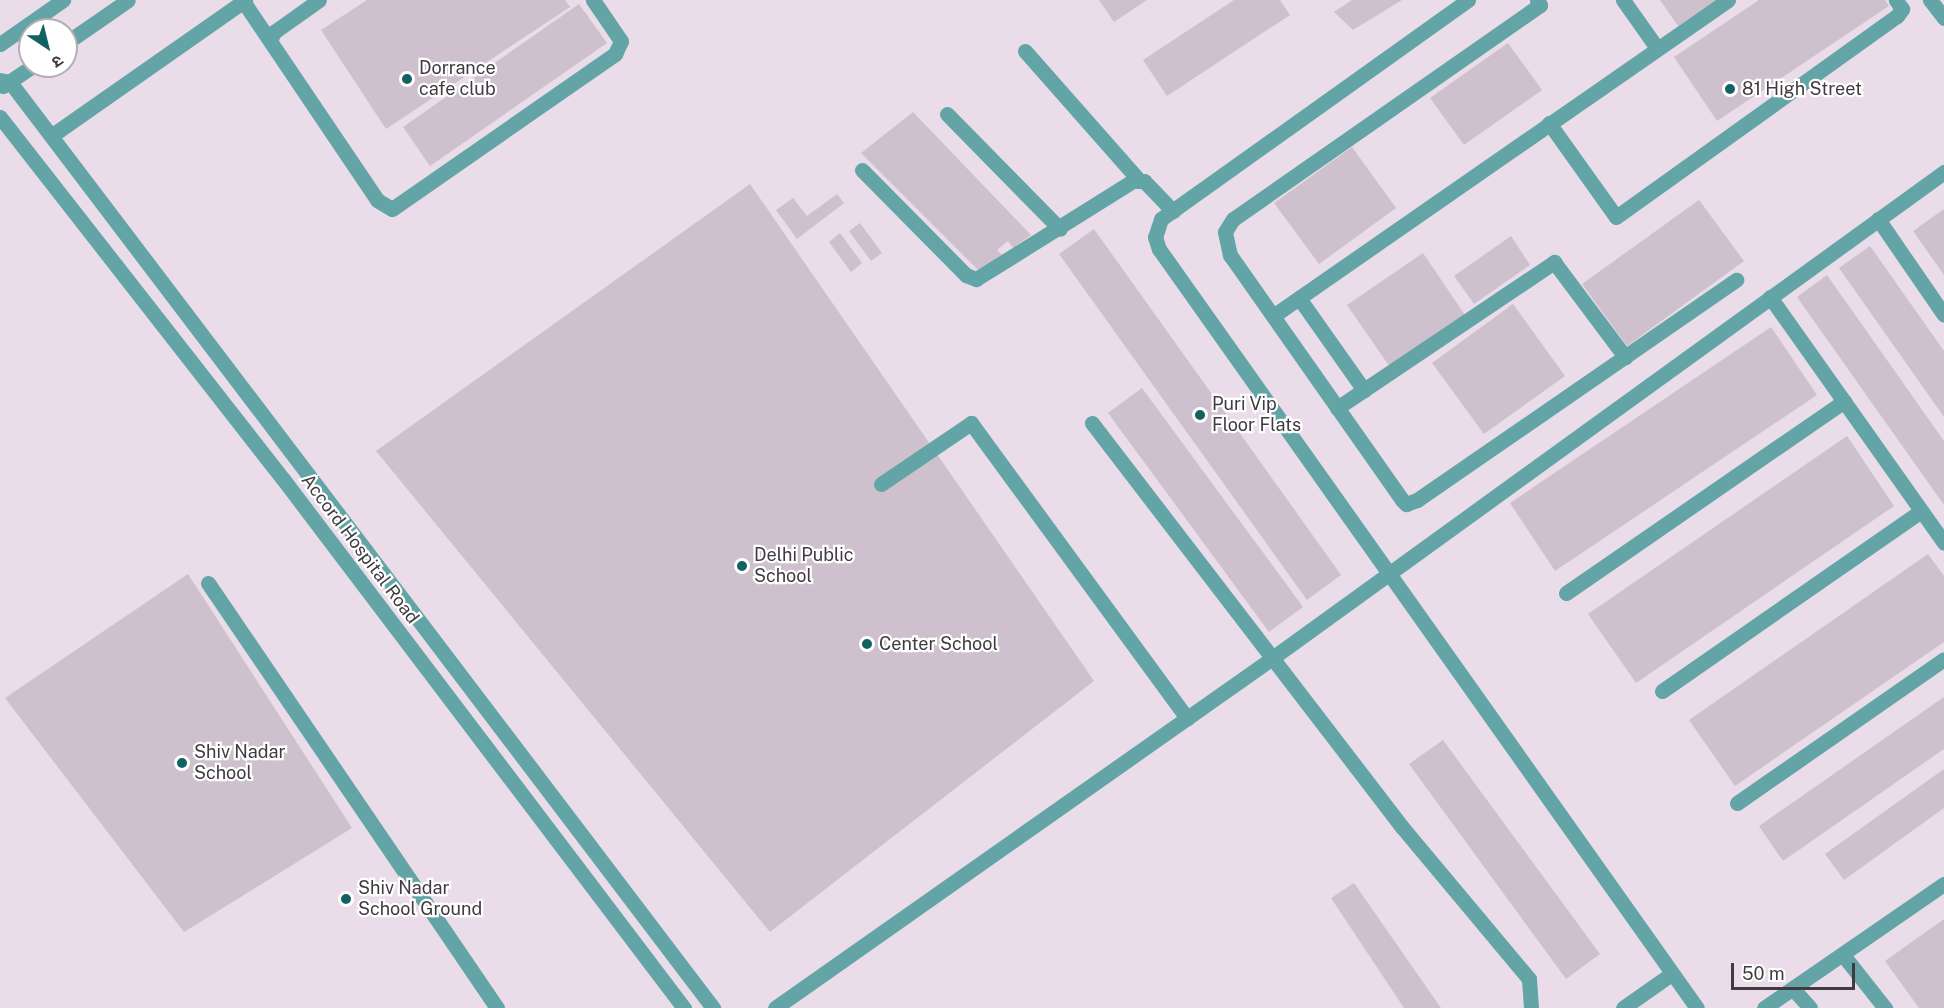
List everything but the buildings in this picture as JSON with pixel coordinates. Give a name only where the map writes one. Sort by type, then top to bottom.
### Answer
[{"type":"street","points":[[0,44],[63,0]]},
{"type":"street","points":[[78,35],[128,0]]},
{"type":"street","points":[[270,40],[274,32],[319,0]]},
{"type":"street","points":[[51,136],[244,1],[377,200],[392,209],[615,54],[621,41],[593,0]]},
{"type":"street","points":[[1468,0],[1161,219],[1156,228],[1159,249],[1670,975],[1696,1008]]},
{"type":"street","points":[[1623,0],[1658,48]]},
{"type":"street","points":[[1273,316],[1728,0]]},
{"type":"street","points":[[1550,123],[1616,217],[1897,16],[1902,9],[1896,0]]},
{"type":"street","points":[[1930,0],[1944,18]]},
{"type":"street","points":[[1541,2],[1233,219],[1225,232],[1230,255],[1337,408],[1402,500],[1411,503],[1736,280]]},
{"type":"street","points":[[1025,51],[1138,179],[1173,211]]},
{"type":"street","points":[[18,75],[3,84],[51,136],[713,1008]]},
{"type":"street","points":[[947,114],[1060,228]]},
{"type":"street","name":"Accord Hospital Road","points":[[0,117],[290,488],[684,1008]]},
{"type":"street","points":[[862,170],[966,275],[976,279],[1138,179]]},
{"type":"street","points":[[775,1008],[1271,659],[1944,172]]},
{"type":"street","points":[[1878,219],[1944,315]]},
{"type":"street","points":[[1337,408],[1554,261],[1625,357]]},
{"type":"street","points":[[1770,297],[1944,543]]},
{"type":"street","points":[[1299,298],[1364,390]]},
{"type":"street","points":[[1566,593],[1844,401]]},
{"type":"street","points":[[881,484],[971,423],[1187,718]]},
{"type":"street","points":[[1092,423],[1271,659],[1529,979],[1532,1008]]},
{"type":"street","points":[[1662,691],[1921,511]]},
{"type":"street","points":[[208,584],[497,1008]]},
{"type":"street","points":[[1737,803],[1944,659]]},
{"type":"street","points":[[1764,1008],[1794,990],[1944,884]]},
{"type":"street","points":[[1843,955],[1885,1008]]},
{"type":"street","points":[[1623,1008],[1670,975]]},
{"type":"street","points":[[1794,990],[1810,1008]]},
{"type":"place","name":"Dorrance cafe club","points":[[407,79]]},
{"type":"place","name":"81 High Street","points":[[1730,89]]},
{"type":"place","name":"Puri Vip Floor Flats","points":[[1200,415]]},
{"type":"place","name":"Delhi Public School","points":[[742,566]]},
{"type":"place","name":"Center School","points":[[867,644]]},
{"type":"place","name":"Shiv Nadar School","points":[[182,763]]},
{"type":"place","name":"Shiv Nadar School Ground","points":[[346,899]]}]
